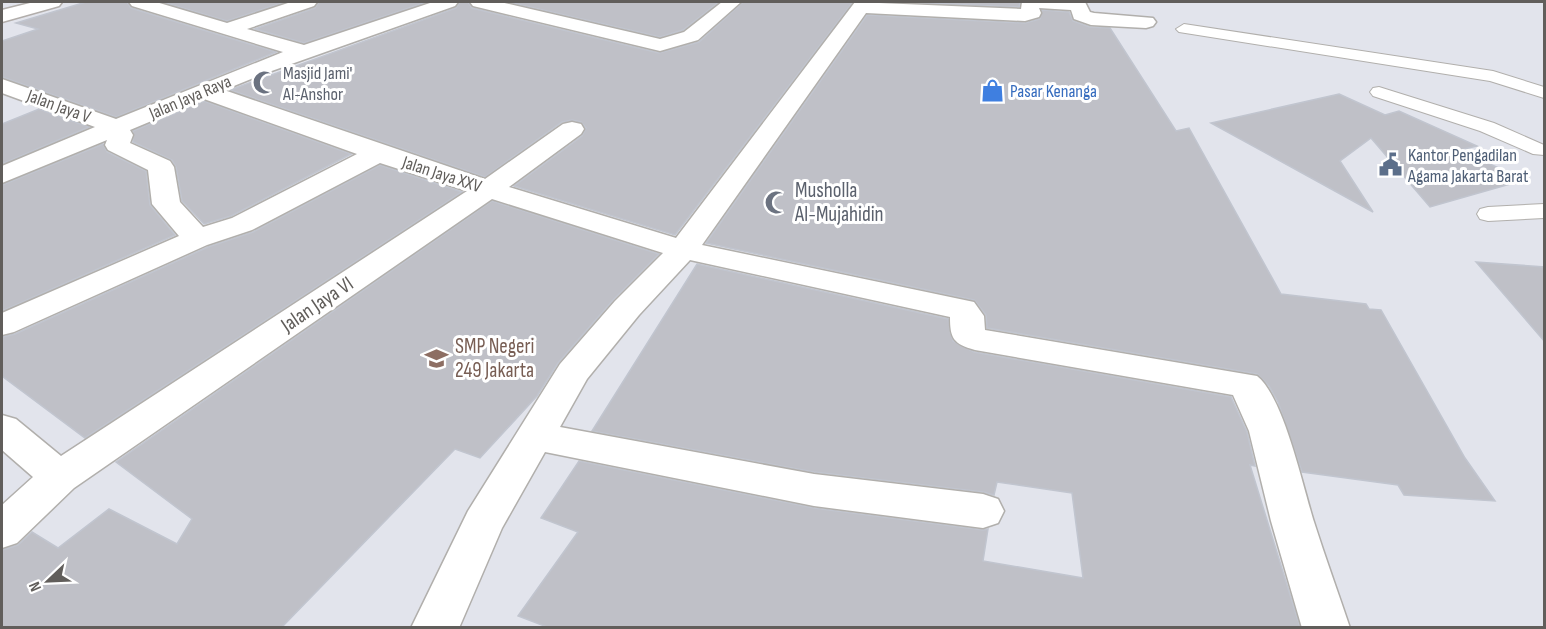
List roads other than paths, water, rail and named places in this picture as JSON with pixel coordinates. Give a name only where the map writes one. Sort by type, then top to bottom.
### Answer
[{"type":"street","points":[[2,16],[53,2]]},
{"type":"street","points":[[138,2],[304,52]]},
{"type":"street","points":[[227,29],[308,2]]},
{"type":"street","name":"Jalan Jaya Raya","points":[[2,175],[119,131],[204,91],[304,52],[449,2]]},
{"type":"street","points":[[479,2],[660,45],[677,43],[694,35],[732,2]]},
{"type":"street","points":[[435,627],[483,524],[573,372],[627,308],[682,250],[862,4],[1025,15],[1032,12],[1029,4],[1037,2],[1080,6],[1081,15],[1091,20],[1146,22]]},
{"type":"street","name":"Jalan Jaya V","points":[[2,86],[119,131]]},
{"type":"street","name":"Jalan Jaya XXV","points":[[204,91],[379,153],[682,250],[962,309],[968,316],[967,333],[975,339],[1244,385],[1249,389],[1268,431],[1292,521],[1326,627]]},
{"type":"street","name":"Jalan Jaya VI","points":[[2,531],[60,477],[489,189],[572,129]]},
{"type":"street","points":[[119,131],[117,145],[125,151],[149,158],[161,167],[166,204],[197,239]]},
{"type":"street","points":[[2,325],[197,239],[242,224],[379,153]]},
{"type":"street","points":[[2,429],[60,477]]},
{"type":"street","points":[[536,436],[712,473],[854,497],[983,511]]},
{"type":"lane","points":[[1184,29],[1493,76],[1545,93]]},
{"type":"lane","points":[[1379,92],[1495,130],[1543,151]]},
{"type":"lane","points":[[1488,213],[1545,211]]},
{"type":"place","name":"Masjid Jami' Al-Anshor","points":[[265,83]]},
{"type":"place","name":"Pasar Kenanga","points":[[992,91]]},
{"type":"place","name":"Kantor Pengadilan Agama Jakarta Barat","points":[[1390,165]]},
{"type":"place","name":"Musholla Al-Mujahidin","points":[[777,202]]},
{"type":"place","name":"SMP Negeri 249 Jakarta","points":[[437,358]]}]
